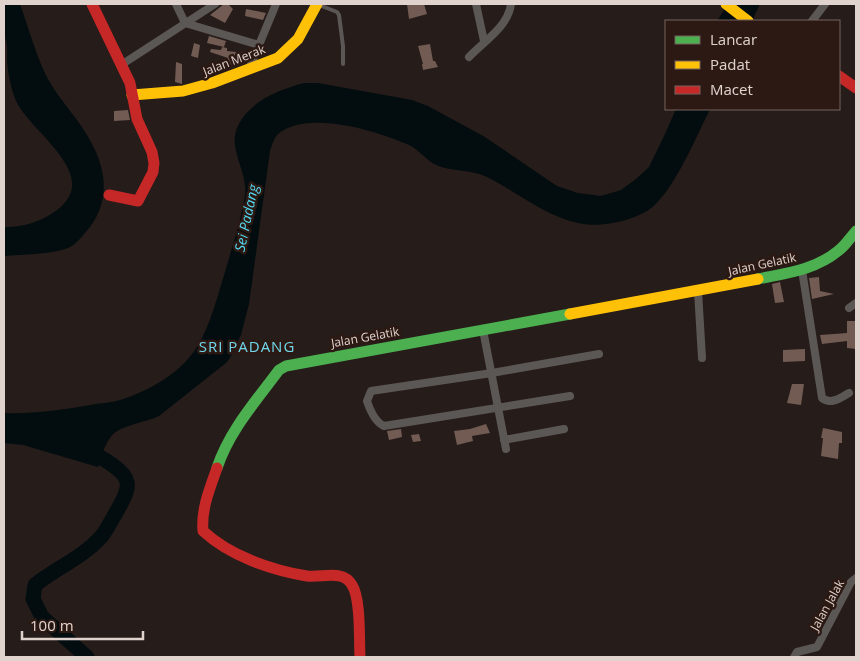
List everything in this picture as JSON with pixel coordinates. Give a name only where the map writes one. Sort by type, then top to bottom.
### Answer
[{"type":"street","points":[[92,4],[130,83],[137,119],[152,152],[154,168],[138,200],[135,202],[110,196]]},
{"type":"street","points":[[176,4],[185,23],[259,45]]},
{"type":"street","points":[[121,66],[213,4]]},
{"type":"street","points":[[249,69],[276,4]]},
{"type":"street","name":"Jalan Merak","points":[[132,96],[184,92],[212,84],[278,58],[298,39],[317,4]]},
{"type":"street","points":[[476,4],[484,41]]},
{"type":"street","points":[[469,57],[502,26],[510,12],[511,4]]},
{"type":"street","points":[[726,4],[747,20]]},
{"type":"street","points":[[813,20],[825,4]]},
{"type":"street","points":[[840,77],[856,88]]},
{"type":"street","name":"Jalan Gelatik","points":[[360,657],[358,597],[352,584],[339,575],[310,576],[271,570],[216,543],[203,531],[202,521],[205,505],[220,459],[239,423],[279,370],[286,366],[698,291],[802,270],[826,260],[840,250],[856,231]]},
{"type":"street","points":[[802,270],[822,398],[832,402],[849,392]]},
{"type":"street","points":[[698,291],[702,358]]},
{"type":"street","points":[[849,308],[856,303]]},
{"type":"street","points":[[483,330],[506,449]]},
{"type":"street","points":[[570,396],[384,426],[375,418],[367,400],[371,391],[492,373],[599,354]]},
{"type":"street","points":[[504,440],[564,429]]},
{"type":"street","name":"Jalan Jalak","points":[[794,657],[798,652],[817,647],[851,582],[856,578]]},
{"type":"lane","points":[[317,4],[339,14],[343,64]]},
{"type":"water","points":[[4,4],[20,4],[36,52],[48,79],[91,142],[101,165],[104,189],[99,211],[79,240],[71,247],[61,250],[4,256],[4,227],[25,225],[51,214],[69,197],[72,183],[68,169],[59,154],[24,113],[14,96],[9,76],[7,46],[3,30]]},
{"type":"water","points":[[728,4],[760,4],[752,20],[718,20]]},
{"type":"water","name":"Sei Padang","points":[[304,83],[318,83],[412,100],[428,106],[485,137],[557,186],[578,193],[601,196],[621,190],[649,167],[676,110],[710,110],[683,164],[666,192],[656,203],[647,211],[631,218],[595,225],[578,223],[554,215],[481,174],[448,169],[436,165],[409,145],[396,139],[343,125],[306,123],[291,127],[278,134],[270,151],[249,304],[241,335],[226,363],[159,416],[125,427],[114,434],[106,445],[98,467],[23,445],[4,443],[4,413],[47,411],[120,400],[142,392],[163,380],[190,356],[202,338],[213,310],[243,205],[245,186],[236,153],[235,136],[237,128],[242,119],[257,104],[284,89]]},
{"type":"building","points":[[224,4],[228,4],[233,9],[225,23],[210,15]]},
{"type":"building","points":[[407,4],[424,4],[427,14],[409,19]]},
{"type":"building","points":[[246,9],[266,13],[263,20],[245,16]]},
{"type":"building","points":[[209,36],[226,41],[224,47],[207,43]]},
{"type":"building","points":[[194,43],[200,45],[198,58],[191,56]]},
{"type":"building","points":[[430,44],[433,61],[435,61],[438,67],[423,70],[418,46]]},
{"type":"building","points":[[222,47],[227,48],[227,51],[245,53],[244,63],[237,66],[227,64],[228,58],[210,52],[211,49],[221,50]]},
{"type":"building","points":[[176,62],[182,64],[182,84],[175,82]]},
{"type":"building","points":[[128,110],[130,120],[114,121],[114,111]]},
{"type":"building","points":[[819,277],[820,291],[834,294],[812,299],[809,278]]},
{"type":"building","points":[[780,282],[784,302],[775,303],[772,284]]},
{"type":"building","points":[[847,321],[856,321],[856,349],[847,348],[847,341],[822,344],[820,335],[847,333]]},
{"type":"building","points":[[805,349],[805,361],[783,362],[783,350]]},
{"type":"building","points":[[792,384],[804,384],[801,405],[787,403]]},
{"type":"building","points":[[486,424],[490,433],[472,436],[473,441],[457,445],[454,431]]},
{"type":"building","points":[[823,428],[842,432],[842,443],[839,443],[838,459],[821,456]]},
{"type":"building","points":[[401,429],[402,437],[389,440],[387,431]]},
{"type":"building","points":[[419,434],[421,441],[413,442],[411,435]]},
{"type":"waterway","points":[[85,449],[109,462],[121,472],[127,482],[126,493],[101,537],[86,551],[35,585],[33,599],[42,617],[87,657]]},
{"type":"traffic: fast","points":[[758,279],[790,273],[820,263],[841,249],[856,231]]},
{"type":"traffic: fast","points":[[217,468],[222,454],[244,417],[279,370],[286,366],[570,314]]},
{"type":"traffic: slow","points":[[132,95],[183,91],[212,83],[278,58],[298,39],[317,4]]},
{"type":"traffic: slow","points":[[726,4],[747,20]]},
{"type":"traffic: slow","points":[[570,314],[758,279]]},
{"type":"traffic: jam","points":[[92,4],[130,83],[137,119],[152,152],[154,163],[153,172],[138,201],[109,195]]},
{"type":"traffic: jam","points":[[840,77],[856,88]]},
{"type":"traffic: jam","points":[[217,468],[205,507],[203,531],[238,555],[265,566],[307,576],[332,575],[348,580],[355,591],[357,600],[360,657]]},
{"type":"district","name":"SRI PADANG","points":[[247,346]]}]
